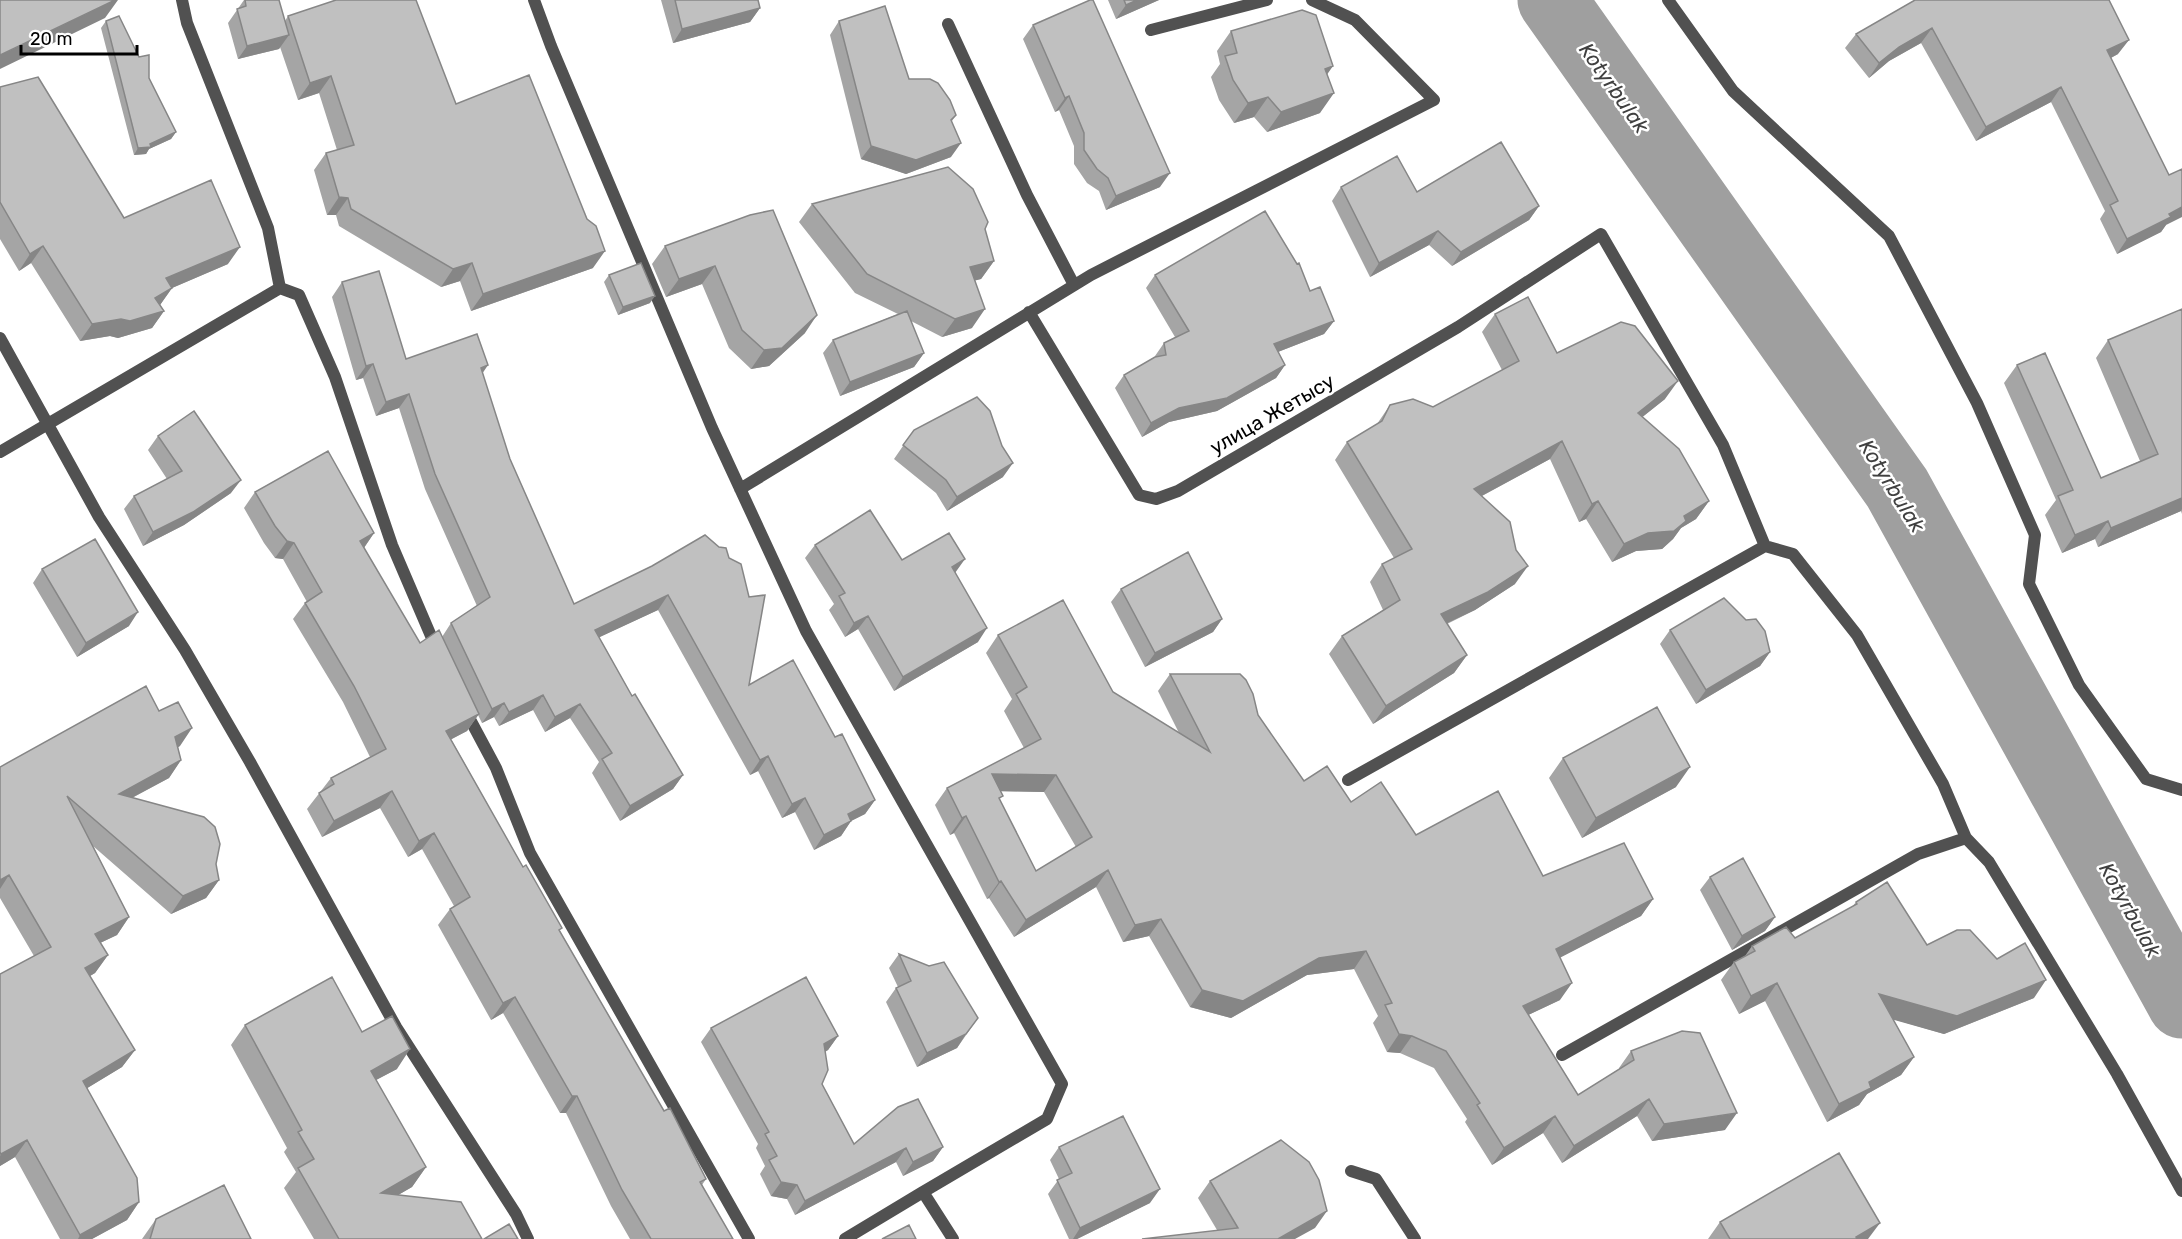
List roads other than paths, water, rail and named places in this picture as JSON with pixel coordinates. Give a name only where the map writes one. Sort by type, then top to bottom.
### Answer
[{"type":"street","points":[[182,0],[187,23],[268,228],[280,288]]},
{"type":"street","points":[[534,0],[551,46],[740,489],[806,631],[1062,1084],[1047,1119],[844,1239]]},
{"type":"street","points":[[1151,30],[1267,0]]},
{"type":"street","points":[[740,489],[1074,285],[1434,100],[1355,20],[1312,0]]},
{"type":"street","points":[[1668,0],[1733,91],[1889,236],[1977,403],[2035,535],[2029,584],[2079,685],[2146,779],[2182,790]]},
{"type":"street","points":[[948,24],[1027,195],[1074,285]]},
{"type":"street","name":"улица Жетысу","points":[[1029,312],[1139,495],[1156,499],[1178,492],[1458,327],[1601,234],[1723,445],[1765,546]]},
{"type":"street","points":[[0,452],[280,288]]},
{"type":"street","points":[[280,288],[299,295],[335,377],[392,545],[442,661]]},
{"type":"street","points":[[0,338],[99,516],[185,650],[238,741],[396,1027],[516,1215],[528,1239]]},
{"type":"street","points":[[1348,780],[1765,546],[1793,554],[1857,635],[1943,784],[1966,838],[1989,862],[2117,1074],[2182,1191]]},
{"type":"street","points":[[461,702],[496,768],[531,853],[749,1239]]},
{"type":"street","points":[[1562,1055],[1918,854],[1966,838]]},
{"type":"street","points":[[1351,1171],[1376,1179],[1415,1239]]},
{"type":"street","points":[[923,1192],[953,1239]]},
{"type":"waterway","name":"Kotyrbulak","points":[[1552,0],[1897,488],[2182,1004]]}]
